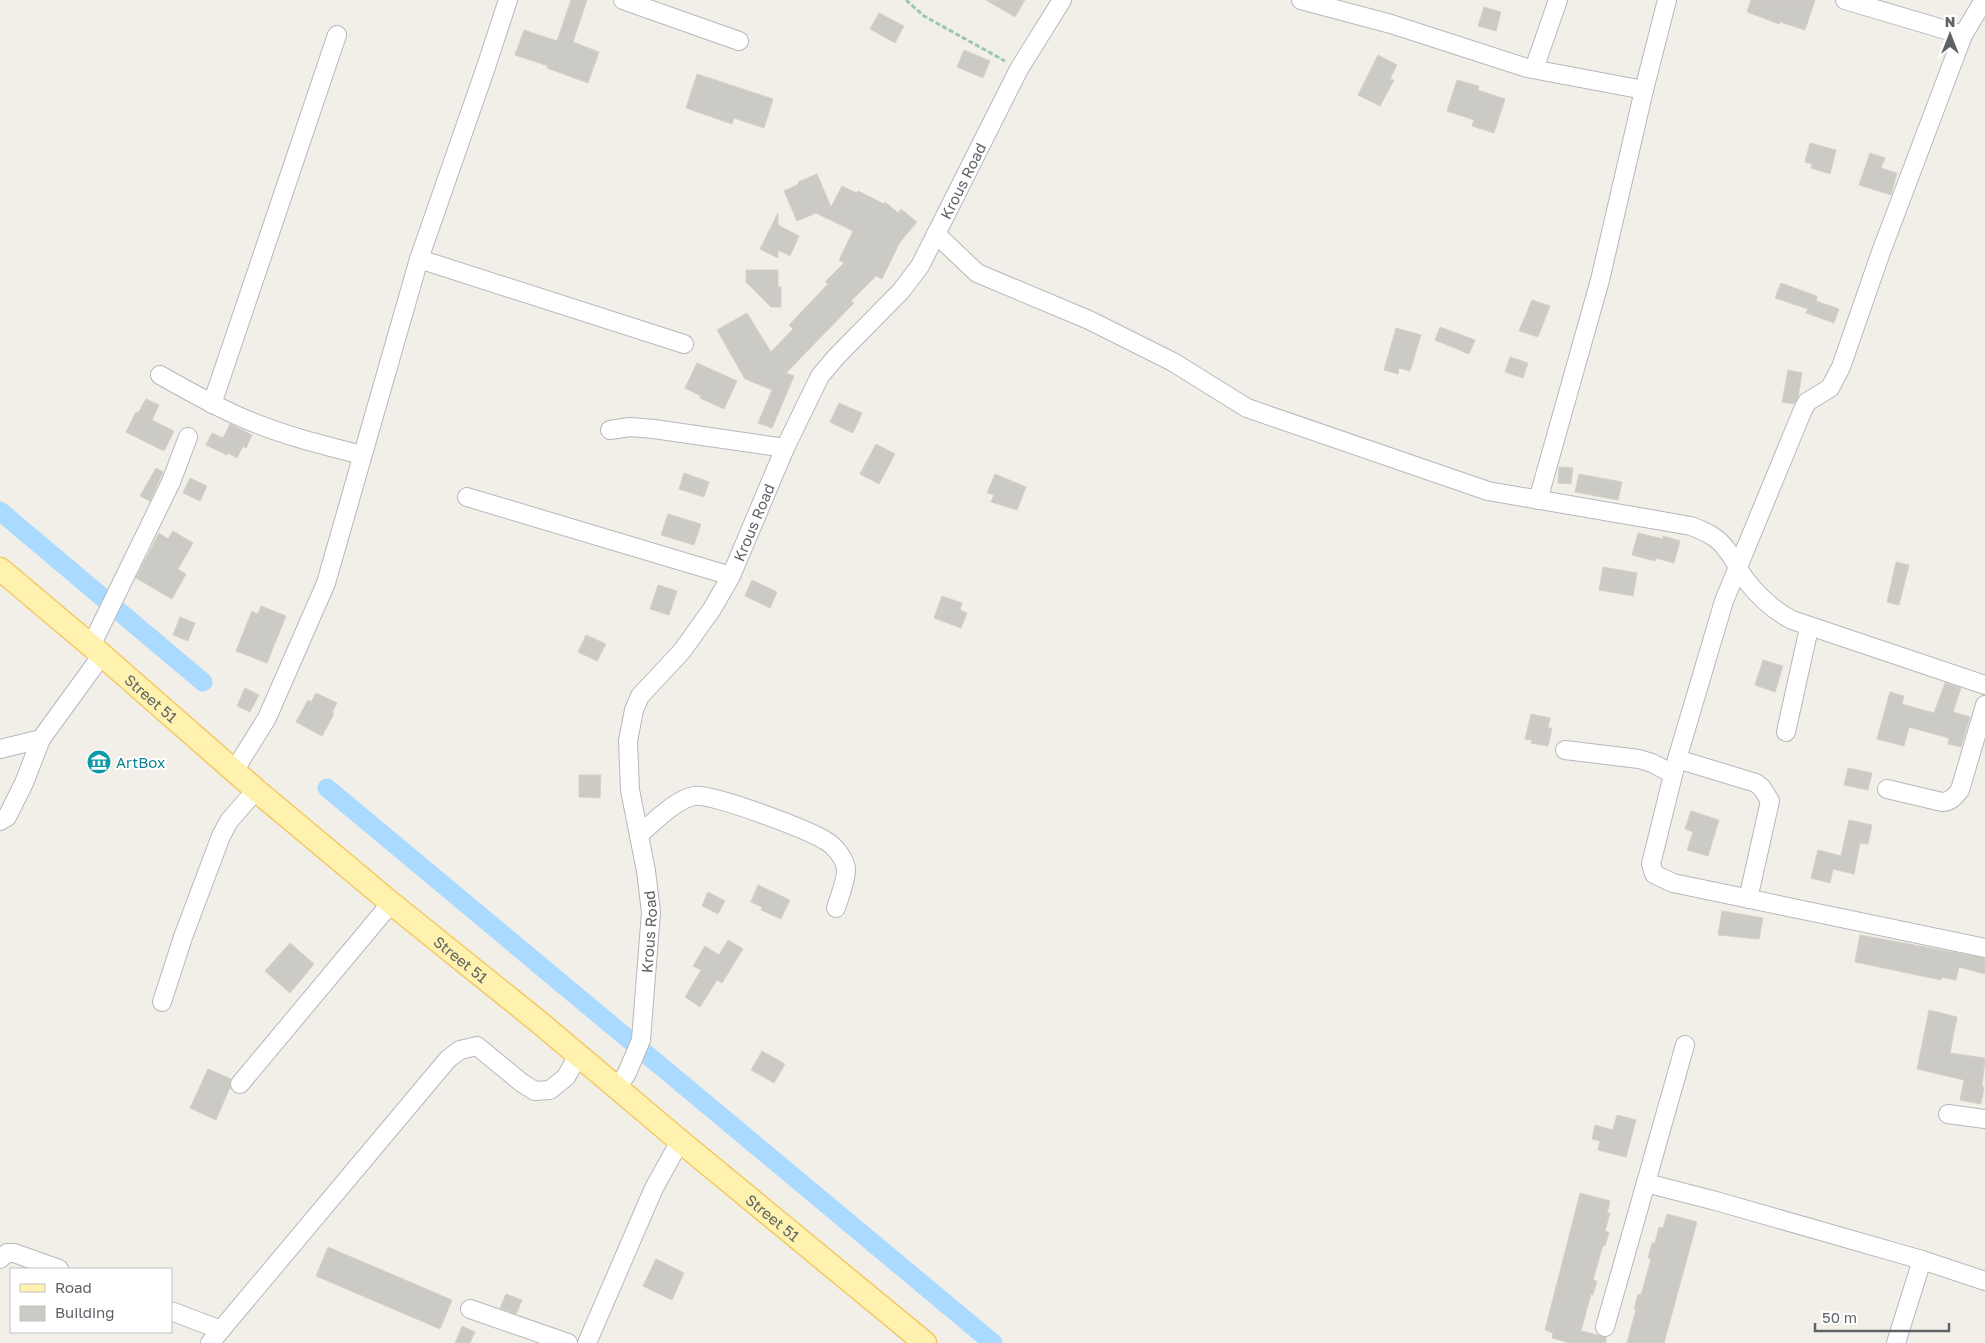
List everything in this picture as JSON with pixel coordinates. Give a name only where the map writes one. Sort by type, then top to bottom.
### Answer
[{"type":"main road","name":"Street 51","points":[[0,569],[96,650],[234,772],[250,797],[391,903],[578,1054],[622,1080],[680,1141],[925,1343]]},
{"type":"street","points":[[234,772],[267,718],[326,583],[419,259],[508,0]]},
{"type":"street","points":[[623,0],[739,41]]},
{"type":"street","name":"Krous Road","points":[[622,1080],[641,1040],[652,912],[630,790],[628,742],[634,710],[640,696],[651,682],[682,651],[698,631],[730,576],[785,448],[820,376],[911,279],[920,266],[1020,70],[1062,0]]},
{"type":"street","points":[[1301,0],[1391,24],[1534,70],[1644,90]]},
{"type":"street","points":[[1534,70],[1558,0]]},
{"type":"street","points":[[1538,500],[1600,280],[1667,0]]},
{"type":"street","points":[[1845,0],[1963,35]]},
{"type":"street","points":[[1984,0],[1963,35],[1881,252],[1841,367],[1830,388],[1807,402],[1765,505],[1737,567],[1712,640],[1675,767],[1651,864],[1651,871],[1672,883],[1985,948]]},
{"type":"street","points":[[212,404],[337,35]]},
{"type":"street","points":[[936,234],[977,273],[1089,320],[1173,362],[1247,408],[1488,491],[1691,526],[1706,532],[1726,548],[1737,567],[1759,596],[1778,613],[1809,628],[1985,685]]},
{"type":"street","points":[[419,259],[684,344]]},
{"type":"street","points":[[160,375],[212,404],[246,420],[280,432],[362,455]]},
{"type":"street","points":[[610,430],[630,427],[646,428],[785,448]]},
{"type":"street","points":[[0,821],[7,817],[20,792],[41,738],[75,692],[96,650],[115,599],[171,482],[188,437]]},
{"type":"street","points":[[467,497],[730,576]]},
{"type":"street","points":[[1786,732],[1809,628]]},
{"type":"street","points":[[1887,789],[1942,802],[1948,802],[1953,798],[1960,790],[1985,705]]},
{"type":"street","points":[[0,749],[41,738]]},
{"type":"street","points":[[1565,750],[1639,759],[1756,783],[1762,788],[1770,801],[1748,899]]},
{"type":"street","points":[[639,835],[686,798],[696,795],[705,796],[735,804],[827,841],[839,853],[846,868],[836,908]]},
{"type":"street","points":[[162,1002],[177,954],[216,849],[230,821],[250,797]]},
{"type":"street","points":[[240,1084],[391,903]]},
{"type":"street","points":[[1605,1327],[1685,1045]]},
{"type":"street","points":[[172,1312],[215,1336],[448,1059],[460,1050],[476,1046],[522,1083],[535,1091],[550,1090],[566,1077],[578,1054]]},
{"type":"street","points":[[1948,1114],[1985,1119]]},
{"type":"street","points":[[587,1343],[654,1188],[680,1141]]},
{"type":"street","points":[[1646,1183],[1922,1260],[1985,1281]]},
{"type":"street","points":[[0,1260],[6,1253],[14,1253],[56,1268]]},
{"type":"street","points":[[1896,1343],[1922,1260]]},
{"type":"street","points":[[470,1309],[568,1343]]},
{"type":"path","points":[[906,0],[924,16],[1020,70]]},
{"type":"building","points":[[571,0],[587,0],[573,42],[599,52],[588,83],[547,68],[548,66],[515,55],[524,30],[557,41]]},
{"type":"building","points":[[986,0],[1025,0],[1015,17]]},
{"type":"building","points":[[1751,0],[1815,0],[1805,30],[1780,22],[1779,24],[1747,12]]},
{"type":"building","points":[[1484,7],[1501,12],[1496,31],[1478,26]]},
{"type":"building","points":[[879,13],[904,26],[895,43],[870,29]]},
{"type":"building","points":[[964,50],[990,61],[983,78],[957,67]]},
{"type":"building","points":[[1378,55],[1397,65],[1390,79],[1394,80],[1380,106],[1358,95]]},
{"type":"building","points":[[697,74],[773,99],[764,128],[734,118],[732,124],[686,108]]},
{"type":"building","points":[[1457,80],[1479,86],[1478,90],[1505,99],[1494,133],[1472,126],[1474,120],[1447,111]]},
{"type":"building","points":[[1810,143],[1836,150],[1830,174],[1811,168],[1812,164],[1805,162]]},
{"type":"building","points":[[1870,153],[1885,158],[1881,168],[1897,173],[1891,195],[1859,185]]},
{"type":"building","points":[[817,174],[831,207],[842,186],[856,193],[858,191],[884,204],[885,202],[898,213],[901,209],[917,222],[900,242],[882,279],[876,276],[851,301],[854,303],[786,373],[794,376],[772,428],[758,423],[772,390],[745,379],[717,330],[747,313],[771,352],[793,329],[789,325],[828,284],[825,282],[844,263],[839,260],[853,231],[816,213],[797,221],[784,191],[799,184],[798,182]]},
{"type":"building","points":[[778,213],[778,225],[799,236],[790,256],[778,250],[778,258],[760,249]]},
{"type":"building","points":[[746,270],[778,270],[778,287],[781,287],[781,307],[771,307],[746,282]]},
{"type":"building","points":[[1781,283],[1817,296],[1816,301],[1839,309],[1834,323],[1806,313],[1808,309],[1775,298]]},
{"type":"building","points":[[1532,300],[1550,306],[1538,337],[1519,331]]},
{"type":"building","points":[[1440,327],[1475,340],[1469,354],[1435,340]]},
{"type":"building","points":[[1396,328],[1421,335],[1410,371],[1399,368],[1398,374],[1384,370]]},
{"type":"building","points":[[1510,357],[1528,363],[1523,378],[1505,372]]},
{"type":"building","points":[[697,363],[737,381],[724,409],[700,398],[701,396],[685,388]]},
{"type":"building","points":[[1788,370],[1802,373],[1798,397],[1794,404],[1782,402]]},
{"type":"building","points":[[146,399],[159,405],[152,420],[174,431],[164,451],[126,432],[136,412],[138,413]]},
{"type":"building","points":[[839,403],[862,413],[853,433],[830,422]]},
{"type":"building","points":[[230,424],[252,435],[246,448],[243,446],[237,458],[206,445],[212,433],[223,438]]},
{"type":"building","points":[[876,444],[895,454],[879,484],[860,474]]},
{"type":"building","points":[[1559,467],[1573,468],[1571,484],[1558,483]]},
{"type":"building","points":[[156,468],[163,472],[150,501],[140,496]]},
{"type":"building","points":[[684,473],[709,482],[704,497],[679,489]]},
{"type":"building","points":[[995,474],[1026,487],[1017,510],[991,502],[994,495],[987,493]]},
{"type":"building","points":[[1579,474],[1622,482],[1618,500],[1575,492]]},
{"type":"building","points":[[190,478],[207,486],[200,501],[183,493]]},
{"type":"building","points":[[668,514],[701,524],[694,545],[661,535]]},
{"type":"building","points":[[173,531],[193,543],[178,569],[186,574],[172,599],[136,578],[159,533],[168,539]]},
{"type":"building","points":[[1638,533],[1663,539],[1663,536],[1680,541],[1674,563],[1656,558],[1655,561],[1632,555]]},
{"type":"building","points":[[1896,562],[1909,565],[1899,605],[1887,602]]},
{"type":"building","points":[[1603,567],[1637,573],[1633,596],[1599,590]]},
{"type":"building","points":[[752,580],[777,592],[770,608],[745,596]]},
{"type":"building","points":[[658,585],[677,591],[669,615],[650,609]]},
{"type":"building","points":[[942,596],[962,603],[960,610],[967,613],[961,628],[934,618]]},
{"type":"building","points":[[261,606],[286,616],[267,663],[236,651],[252,611],[258,614]]},
{"type":"building","points":[[180,617],[195,623],[188,641],[173,635]]},
{"type":"building","points":[[586,635],[606,644],[597,661],[578,652]]},
{"type":"building","points":[[1763,660],[1783,666],[1775,692],[1755,685]]},
{"type":"building","points":[[1945,683],[1961,688],[1953,712],[1970,717],[1961,747],[1948,744],[1949,738],[1909,727],[1904,746],[1877,739],[1890,692],[1904,696],[1902,704],[1934,713]]},
{"type":"building","points":[[245,688],[259,695],[250,712],[237,706]]},
{"type":"building","points":[[316,693],[337,703],[332,713],[334,714],[322,736],[296,722],[308,700],[311,702]]},
{"type":"building","points":[[1531,714],[1550,718],[1548,728],[1552,728],[1548,746],[1531,743],[1532,740],[1525,739]]},
{"type":"building","points":[[1848,768],[1872,773],[1868,790],[1844,785]]},
{"type":"building","points":[[579,775],[601,775],[600,798],[579,797]]},
{"type":"building","points":[[1691,811],[1719,820],[1708,856],[1687,850],[1693,832],[1685,829]]},
{"type":"building","points":[[1849,820],[1872,825],[1868,844],[1860,843],[1854,874],[1833,869],[1830,883],[1811,878],[1818,850],[1841,856]]},
{"type":"building","points":[[758,885],[790,900],[781,919],[761,910],[762,907],[751,902]]},
{"type":"building","points":[[708,892],[725,901],[718,914],[702,906]]},
{"type":"building","points":[[1722,911],[1763,918],[1759,939],[1718,935]]},
{"type":"building","points":[[1860,935],[1985,958],[1985,974],[1959,967],[1956,980],[1941,977],[1941,980],[1855,962]]},
{"type":"building","points":[[728,940],[743,949],[722,983],[717,980],[700,1007],[685,997],[701,970],[693,966],[705,946],[719,955]]},
{"type":"building","points":[[290,943],[314,964],[290,993],[265,971]]},
{"type":"building","points":[[1929,1010],[1957,1017],[1950,1053],[1985,1058],[1982,1087],[1984,1087],[1981,1104],[1960,1100],[1964,1080],[1917,1069]]},
{"type":"building","points":[[762,1051],[785,1064],[774,1083],[751,1070]]},
{"type":"building","points":[[208,1069],[231,1079],[230,1087],[216,1120],[190,1108]]},
{"type":"building","points":[[1617,1115],[1636,1120],[1626,1157],[1598,1150],[1600,1141],[1592,1139],[1595,1125],[1613,1130]]},
{"type":"building","points":[[1580,1193],[1610,1201],[1607,1213],[1610,1213],[1605,1231],[1609,1232],[1605,1246],[1603,1245],[1593,1280],[1597,1281],[1593,1295],[1591,1294],[1581,1331],[1606,1337],[1606,1343],[1570,1343],[1552,1338],[1553,1333],[1545,1330]]},
{"type":"building","points":[[1667,1214],[1697,1222],[1664,1343],[1627,1343],[1638,1294],[1641,1295],[1651,1259],[1648,1258],[1652,1243],[1655,1243],[1659,1227],[1663,1228]]},
{"type":"building","points":[[328,1247],[452,1300],[440,1329],[316,1276]]},
{"type":"building","points":[[656,1259],[684,1273],[672,1300],[643,1286]]},
{"type":"building","points":[[506,1294],[522,1300],[516,1314],[500,1308]]},
{"type":"building","points":[[462,1326],[475,1332],[470,1343],[455,1343]]},
{"type":"waterway","points":[[0,511],[203,682]]},
{"type":"waterway","points":[[327,788],[993,1343]]},
{"type":"place","name":"ArtBox","points":[[99,762]]}]
